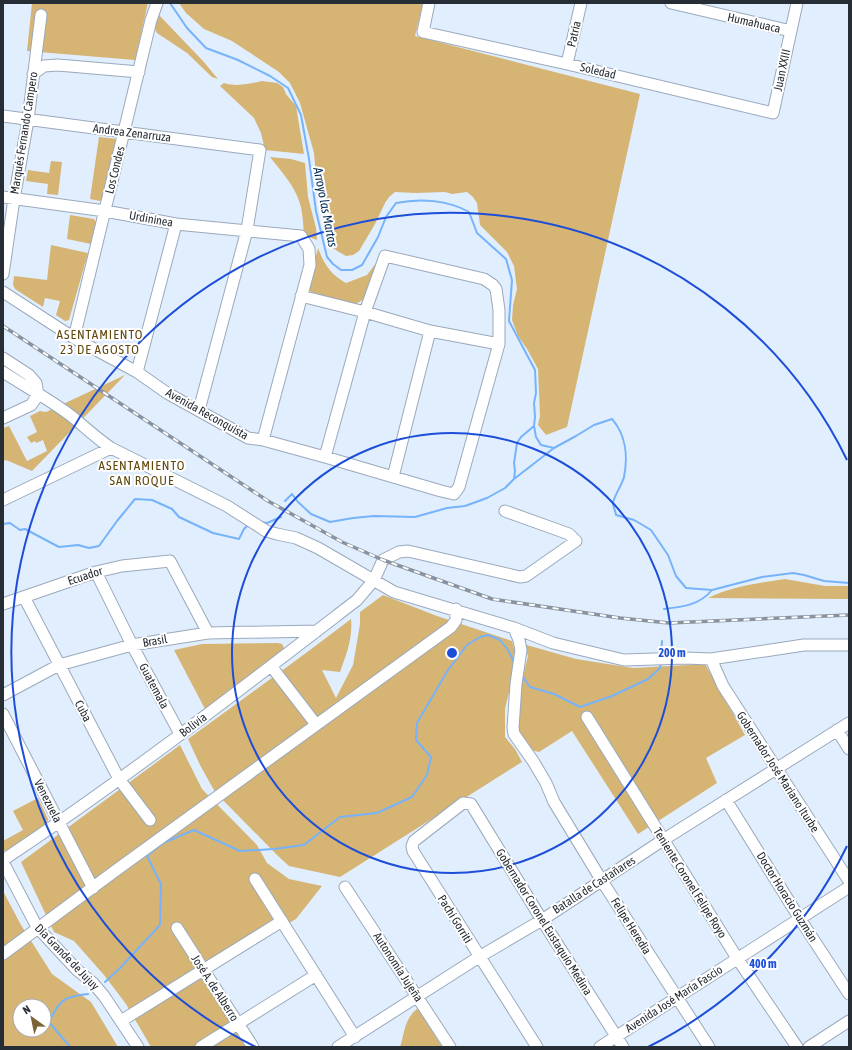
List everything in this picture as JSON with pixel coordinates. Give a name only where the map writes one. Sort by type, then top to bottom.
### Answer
[{"type":"street","name":"Los Condes","points":[[74,338],[151,20],[157,3]]},
{"type":"street","name":"Soledad","points":[[429,3],[423,32],[567,64],[773,113]]},
{"type":"street","name":"Patria","points":[[567,64],[581,3]]},
{"type":"street","name":"Humahuaca","points":[[671,3],[791,31]]},
{"type":"street","name":"Juan XXIII","points":[[773,113],[797,3]]},
{"type":"street","name":"Marqués Fernando Campero","points":[[3,274],[8,198],[28,120],[41,15]]},
{"type":"street","points":[[33,74],[44,66],[58,65],[139,72]]},
{"type":"street","name":"Andrea Zenarruza","points":[[3,116],[260,150],[247,230]]},
{"type":"street","name":"Urdininea","points":[[8,198],[105,211],[176,224],[300,236],[309,249],[310,265],[301,296]]},
{"type":"street","points":[[137,372],[176,224]]},
{"type":"street","points":[[199,410],[247,230]]},
{"type":"street","points":[[264,440],[301,296],[365,312],[430,331],[499,344],[499,310],[496,289],[493,285],[484,279],[385,256],[365,312],[325,457]]},
{"type":"street","name":"Avenida Reconquista","points":[[3,292],[74,338],[137,372],[167,393],[248,438],[264,440],[440,492],[454,494],[460,488],[499,344]]},
{"type":"street","points":[[393,477],[430,331]]},
{"type":"street","points":[[3,358],[29,375],[36,383],[38,395],[31,405],[3,418]]},
{"type":"street","points":[[3,372],[72,416],[100,441],[111,448],[227,506],[266,531],[296,538],[318,548],[394,592],[456,609],[514,628],[553,643],[624,660],[685,658],[712,660],[804,645],[849,644]]},
{"type":"street","points":[[3,500],[111,448]]},
{"type":"street","name":"Bolivia","points":[[3,861],[59,823],[119,779],[357,600],[374,580],[383,560],[399,552],[408,551],[520,577],[526,576],[576,541],[569,534],[504,511]]},
{"type":"street","name":"Ecuador","points":[[3,604],[96,572],[122,566],[170,561],[208,633]]},
{"type":"street","name":"Guatemala","points":[[96,572],[132,645],[180,734]]},
{"type":"street","name":"Cuba","points":[[24,597],[58,665],[119,779],[150,820]]},
{"type":"street","points":[[3,954],[451,627],[456,620],[456,609]]},
{"type":"street","name":"Felipe Heredia","points":[[514,628],[521,650],[516,684],[513,728],[514,734],[533,761],[554,802],[602,881],[709,1047]]},
{"type":"street","name":"Brasil","points":[[3,695],[58,665],[132,645],[208,633],[317,631]]},
{"type":"street","name":"Gobernador José Mariano Iturbe","points":[[712,660],[723,686],[849,882]]},
{"type":"street","points":[[271,666],[315,723]]},
{"type":"street","name":"Venezuela","points":[[3,714],[93,888]]},
{"type":"street","name":"Teniente Coronel Felipe Royo","points":[[587,717],[737,958],[797,1047]]},
{"type":"street","name":"Batalla de Castañares","points":[[338,1047],[479,957],[542,920],[663,840],[849,723]]},
{"type":"street","points":[[837,730],[849,749]]},
{"type":"street","name":"Doctor Horacio Guzmán","points":[[726,800],[800,920],[849,994]]},
{"type":"street","name":"Gobernador Coronel Eustaquio Medina","points":[[463,803],[471,804],[542,920],[623,1047]]},
{"type":"street","name":"Pachi Gorriti","points":[[463,803],[414,841],[412,846],[413,851],[537,1047]]},
{"type":"street","name":"Día Grande de Jujuy","points":[[3,861],[38,928],[77,970],[93,983],[138,1047]]},
{"type":"street","points":[[255,879],[355,1037]]},
{"type":"street","name":"Autonomía Jujeña","points":[[345,887],[450,1047]]},
{"type":"street","name":"Avenida José María Fascio","points":[[600,1047],[737,958],[800,920],[849,887]]},
{"type":"street","points":[[121,1021],[282,921]]},
{"type":"street","name":"José A. de Alberro","points":[[177,928],[253,1047]]},
{"type":"street","points":[[201,1047],[316,975]]},
{"type":"street","points":[[810,1047],[849,1021]]},
{"type":"shaded area","points":[[32,3],[148,3],[135,60],[27,51]]},
{"type":"shaded area","points":[[179,3],[423,3],[415,36],[640,94],[567,427],[546,435],[538,425],[540,416],[538,369],[518,336],[512,320],[513,305],[517,289],[514,266],[507,252],[480,225],[477,203],[473,197],[467,192],[452,194],[445,192],[395,192],[385,203],[375,224],[359,251],[353,255],[346,256],[339,252],[333,248],[325,234],[314,153],[300,103],[290,83],[279,72],[232,41],[204,29],[186,13]]},
{"type":"shaded area","points":[[159,15],[218,79],[212,77],[187,53],[157,33],[155,24]]},
{"type":"shaded area","points":[[262,81],[277,83],[283,87],[286,94],[296,106],[304,154],[265,150],[261,133],[254,118],[220,86],[224,83],[238,85]]},
{"type":"shaded area","points":[[99,137],[117,139],[103,198],[100,201],[90,199]]},
{"type":"shaded area","points":[[270,157],[291,159],[305,163],[308,197],[316,228],[317,240],[304,235],[302,212],[298,198],[289,182]]},
{"type":"shaded area","points":[[51,161],[62,162],[58,195],[47,194],[48,184],[26,181],[28,170],[49,173]]},
{"type":"shaded area","points":[[70,215],[94,219],[96,222],[91,244],[67,239]]},
{"type":"shaded area","points":[[51,245],[88,253],[69,320],[65,321],[56,315],[60,301],[45,298],[43,307],[15,289],[13,285],[14,276],[47,280]]},
{"type":"shaded area","points":[[318,248],[332,273],[346,283],[367,275],[376,263],[378,267],[364,299],[354,305],[311,292],[308,288]]},
{"type":"shaded area","points":[[125,375],[32,471],[6,460],[3,461],[3,428],[9,426],[27,461],[47,451],[43,440],[36,443],[35,441],[31,443],[27,437],[37,432],[30,416],[40,411],[46,412]]},
{"type":"shaded area","points":[[785,579],[825,586],[849,586],[849,599],[708,598],[736,588]]},
{"type":"shaded area","points":[[383,595],[437,616],[512,641],[517,659],[505,709],[505,737],[515,749],[522,762],[340,877],[289,866],[215,792],[188,739],[351,619],[350,640],[340,672],[322,670],[336,698],[353,665],[360,624],[360,612]]},
{"type":"shaded area","points":[[202,644],[282,644],[284,648],[283,652],[205,709],[174,650]]},
{"type":"shaded area","points":[[523,644],[576,659],[633,668],[705,664],[745,735],[706,758],[717,783],[638,834],[572,731],[539,752],[531,750],[514,734],[516,705],[528,656]]},
{"type":"shaded area","points":[[180,745],[202,789],[257,845],[267,863],[289,879],[322,886],[296,919],[203,973],[258,1047],[151,1047],[126,1004],[104,975],[74,941],[54,932],[21,862]]},
{"type":"shaded area","points":[[38,798],[48,819],[47,823],[13,848],[7,851],[3,850],[3,841],[23,830],[13,811]]},
{"type":"shaded area","points":[[3,891],[21,925],[52,974],[91,1002],[118,1047],[3,1047]]},
{"type":"shaded area","points":[[418,1008],[442,1047],[400,1047],[407,1021],[413,1012]]},
{"type":"waterway","name":"Arroyo las Martas","points":[[170,3],[187,28],[206,48],[238,60],[270,76],[288,88],[301,115],[316,211],[327,257],[341,270],[352,270],[362,265],[378,237],[386,217],[396,203],[405,201],[434,201],[452,205],[469,212],[477,233],[506,259],[512,280],[509,321],[535,370],[536,393],[534,403],[534,426],[536,437],[541,445],[554,448],[594,425],[612,419],[617,425],[623,439],[626,454],[624,477],[613,503],[616,515],[634,520],[651,530],[668,555],[676,576],[686,588],[712,590],[762,577],[793,573],[824,581],[849,583]]},
{"type":"waterway","points":[[285,501],[292,494],[311,514],[330,522],[374,516],[415,517],[447,508],[465,506],[487,498],[505,488],[514,479],[514,463],[517,443],[521,437],[534,426]]},
{"type":"waterway","points":[[514,479],[554,448]]},
{"type":"waterway","points":[[3,524],[10,523],[20,530],[25,529],[59,547],[78,545],[89,548],[99,546],[135,499],[152,500],[172,509],[179,517],[213,533],[239,539],[244,529],[248,525]]},
{"type":"waterway","points":[[261,522],[267,523],[281,517]]},
{"type":"waterway","points":[[664,609],[684,606],[696,602],[712,590]]},
{"type":"waterway","points":[[105,982],[160,925],[161,884],[147,856],[163,843],[194,830],[240,851],[304,845],[340,817],[377,813],[412,797],[427,775],[431,757],[416,740],[417,723],[448,670],[467,645],[480,637],[488,635],[500,640],[508,650],[515,664]]},
{"type":"waterway","points":[[661,655],[662,641]]},
{"type":"waterway","points":[[523,677],[530,687],[554,694],[580,707],[612,696],[648,679],[660,668],[661,662]]},
{"type":"waterway","points":[[70,1047],[49,1022],[59,1004],[63,1001],[73,996],[88,994]]},
{"type":"railway","points":[[3,326],[268,501],[342,542],[383,560],[492,599],[620,618],[669,623],[849,615]]},
{"type":"district","name":"ASENTAMIENTO 23 DE AGOSTO","points":[[100,342]]},
{"type":"district","name":"ASENTAMIENTO SAN ROQUE","points":[[142,472]]}]
